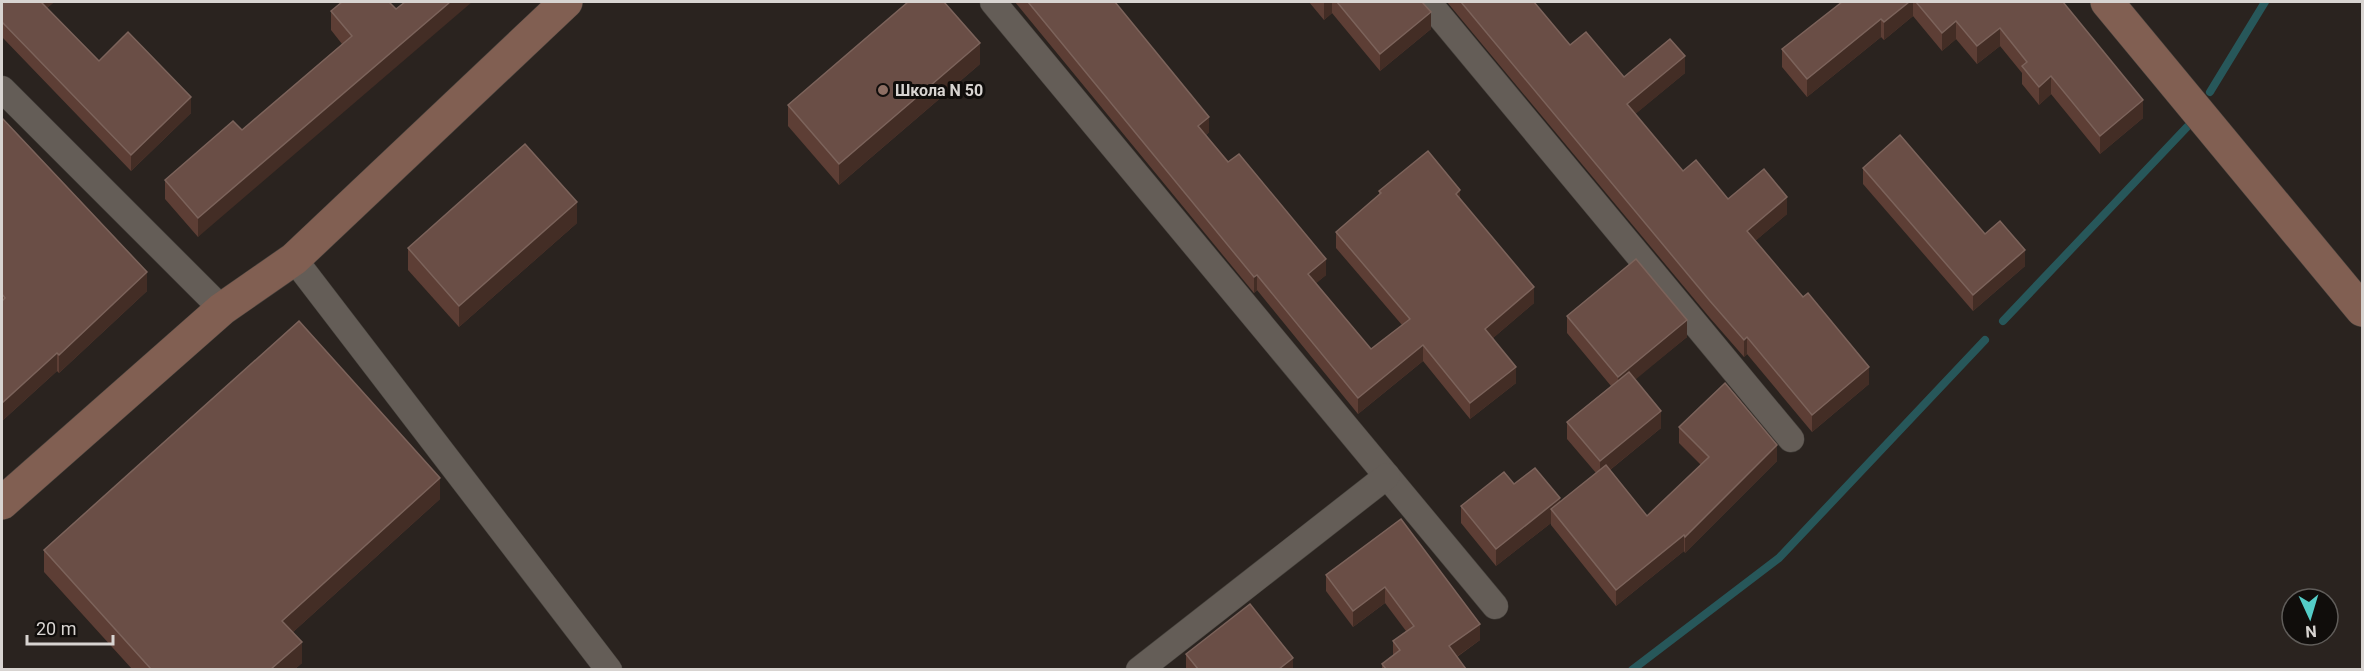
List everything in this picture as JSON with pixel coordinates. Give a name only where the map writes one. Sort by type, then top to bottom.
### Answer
[{"type":"street","points":[[2,503],[222,309],[294,259],[566,2]]},
{"type":"street","points":[[993,2],[1495,606]]},
{"type":"street","points":[[1428,2],[1791,439]]},
{"type":"street","points":[[2107,2],[2362,309]]},
{"type":"street","points":[[2,89],[222,309]]},
{"type":"street","points":[[294,259],[609,669]]},
{"type":"street","points":[[1139,669],[1387,476]]},
{"type":"building","points":[[2,2],[41,2],[99,61],[128,32],[191,97],[131,155],[2,22]]},
{"type":"building","points":[[342,2],[389,2],[396,9],[405,2],[450,2],[198,218],[165,180],[233,121],[242,130],[352,36],[331,11]]},
{"type":"building","points":[[908,2],[944,2],[980,43],[839,164],[788,105]]},
{"type":"building","points":[[1028,2],[1115,2],[1209,117],[1198,126],[1228,162],[1239,154],[1326,259],[1308,274],[1371,349],[1410,319],[1336,232],[1381,193],[1379,191],[1428,151],[1460,190],[1456,194],[1534,287],[1485,329],[1516,367],[1470,403],[1423,345],[1358,398],[1257,275],[1254,277]]},
{"type":"building","points":[[1337,2],[1422,2],[1431,12],[1380,54]]},
{"type":"building","points":[[1461,2],[1534,2],[1570,45],[1586,32],[1624,77],[1670,39],[1685,56],[1627,104],[1683,171],[1696,160],[1728,199],[1764,169],[1787,197],[1747,231],[1803,297],[1808,293],[1869,367],[1812,415],[1747,337],[1744,340],[1710,301]]},
{"type":"building","points":[[1842,2],[1909,2],[1884,22],[1881,19],[1807,79],[1782,49]]},
{"type":"building","points":[[1916,2],[2063,2],[2143,100],[2100,136],[2051,76],[2039,87],[2022,66],[2027,62],[2000,28],[1977,46],[1956,21],[1942,33]]},
{"type":"building","points":[[2,118],[147,272],[59,355],[57,353],[2,403],[2,301],[5,298],[2,294]]},
{"type":"building","points":[[1900,135],[1985,234],[2000,221],[2025,250],[1973,295],[1863,168]]},
{"type":"building","points":[[525,144],[577,202],[459,306],[408,248]]},
{"type":"building","points":[[1636,259],[1687,320],[1618,377],[1567,316]]},
{"type":"building","points":[[299,321],[440,478],[282,621],[302,642],[271,669],[151,669],[44,550]]},
{"type":"building","points":[[1629,372],[1661,411],[1600,461],[1567,422]]},
{"type":"building","points":[[1725,383],[1777,445],[1685,537],[1684,535],[1616,590],[1551,509],[1606,465],[1647,516],[1709,457],[1679,427]]},
{"type":"building","points":[[1535,468],[1560,498],[1496,549],[1461,506],[1504,472],[1514,484]]},
{"type":"building","points":[[1401,519],[1480,624],[1449,646],[1466,669],[1386,669],[1382,664],[1400,650],[1393,641],[1414,626],[1385,587],[1353,611],[1326,575]]},
{"type":"building","points":[[1250,604],[1293,658],[1279,669],[1198,669],[1186,654]]},
{"type":"waterway","points":[[2210,92],[2265,2]]},
{"type":"waterway","points":[[2003,321],[2187,127]]},
{"type":"waterway","points":[[1632,670],[1779,558],[1985,340]]},
{"type":"place","name":"Школа N 50","points":[[883,90]]}]
